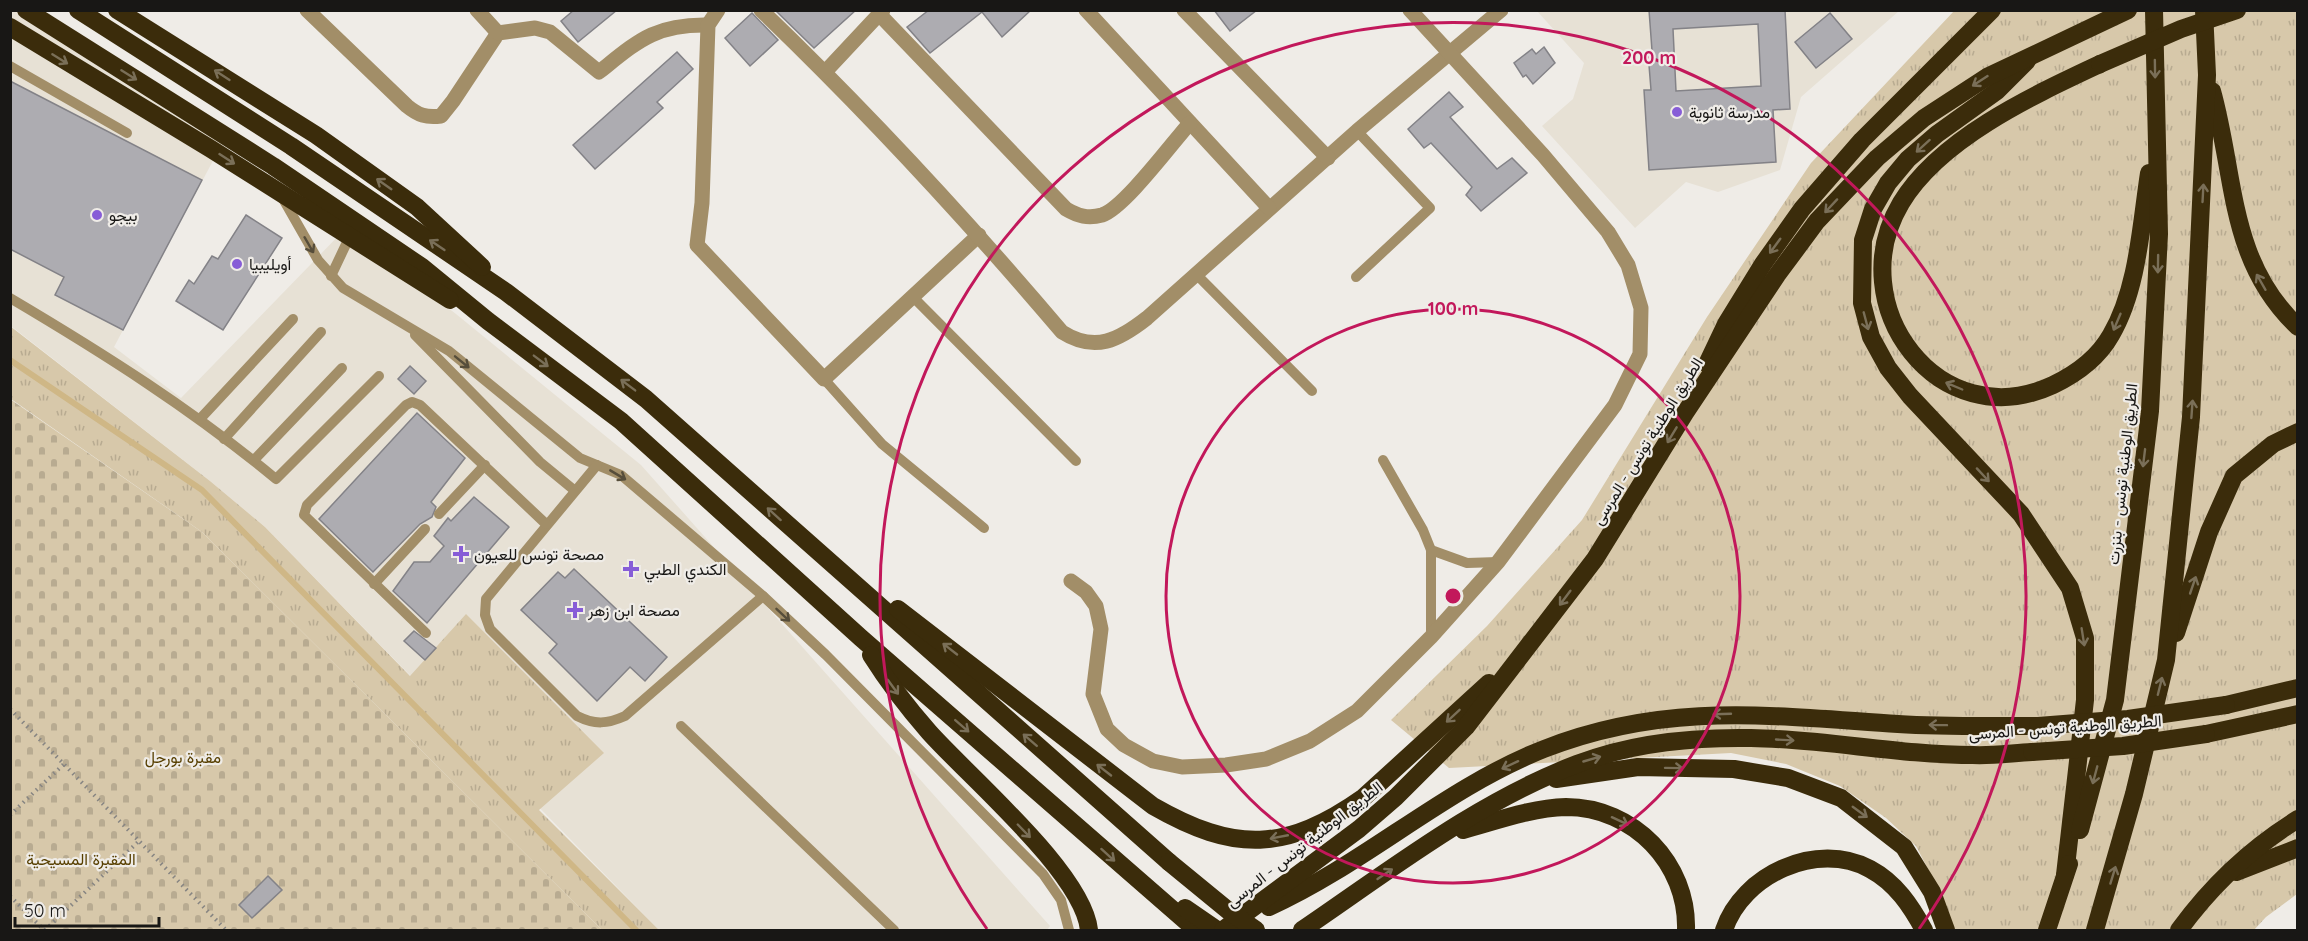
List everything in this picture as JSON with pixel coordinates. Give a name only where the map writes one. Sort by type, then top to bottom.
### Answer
[{"type":"highway","points":[[26,10],[273,166],[422,267],[488,321],[621,421],[861,638],[1146,889],[1196,930]]},
{"type":"highway","points":[[78,10],[291,146],[506,292],[646,399],[1169,861],[1256,930]]},
{"type":"highway","points":[[117,10],[316,135],[417,207],[466,249],[506,292]]},
{"type":"highway","points":[[1685,413],[1726,324],[1763,264],[1802,209],[1862,140],[1992,10]]},
{"type":"highway","name":"الطريق الوطنية تونس - المرسى","points":[[1224,928],[1359,829],[1396,797],[1466,727],[1594,559],[1685,413],[1777,275],[1817,221],[1877,158],[1924,118],[1987,76],[2128,10]]},
{"type":"highway","name":"الطريق الوطنية تونس - بنزرت","points":[[2047,930],[2115,700],[2135,544],[2150,411],[2157,290],[2154,10]]},
{"type":"highway","points":[[2166,660],[2191,417],[2207,75],[2204,10]]},
{"type":"highway","points":[[2156,120],[2137,250],[2126,300],[2111,336],[2092,359],[2069,377],[2051,386],[2014,396],[1980,395],[1935,377],[1916,359],[1899,336],[1888,312],[1883,286],[1883,260],[1888,231],[1902,202],[1923,176],[1947,152],[2040,92],[2144,44],[2237,10]]},
{"type":"highway","points":[[10,27],[432,290],[488,321]]},
{"type":"highway","points":[[2032,55],[2014,76],[1937,134],[1908,159],[1888,183],[1873,209],[1863,240],[1861,282],[1862,303],[1871,337],[1888,368],[1910,396],[2020,514],[2070,588],[2085,638],[2085,700],[2065,875]]},
{"type":"highway","points":[[2207,75],[2220,119],[2245,248],[2261,284],[2298,327]]},
{"type":"highway","points":[[2095,930],[2115,866],[2166,660],[2209,532],[2234,476],[2273,444],[2298,432]]},
{"type":"highway","points":[[818,553],[874,589],[1131,791],[1200,830],[1242,840],[1264,840],[1304,831],[1346,810],[1364,798],[1527,648]]},
{"type":"highway","points":[[861,638],[893,687],[929,732],[1062,872],[1084,909],[1089,930]]},
{"type":"highway","points":[[1146,889],[1224,928],[1315,883],[1503,768],[1574,738],[1626,723],[1686,716],[1748,713],[1899,724],[2038,726],[2128,719],[2226,705],[2298,688]]},
{"type":"highway","points":[[2222,732],[2298,709]]},
{"type":"highway","name":"الطريق الوطنية تونس - المرسى","points":[[1302,930],[1441,836],[1533,782],[1579,763],[1631,748],[1689,740],[1749,738],[1813,741],[1972,755],[2032,752],[2122,746],[2222,732],[2298,714]]},
{"type":"highway","points":[[1533,782],[1638,767],[1734,769],[1788,778],[1841,798],[1904,848],[1932,892],[1946,930]]},
{"type":"highway","points":[[1441,836],[1537,810],[1567,807],[1597,811],[1625,822],[1649,840],[1666,858],[1678,880],[1685,904],[1686,930]]},
{"type":"highway","points":[[2179,930],[2195,907],[2225,876],[2259,845],[2298,819]]},
{"type":"highway","points":[[2225,876],[2298,848]]},
{"type":"highway","points":[[1726,925],[1746,893],[1771,873],[1801,862],[1836,860],[1870,869],[1898,890],[1924,930]]},
{"type":"street","points":[[307,10],[407,106],[416,114],[427,117],[441,116],[498,33],[536,28],[550,32],[599,72],[643,37],[667,28],[708,25]]},
{"type":"street","points":[[477,10],[498,33]]},
{"type":"street","points":[[718,10],[708,25],[702,203],[697,245],[824,379],[979,235]]},
{"type":"street","points":[[761,10],[825,72],[979,235],[1062,332],[1078,342],[1097,343],[1117,338],[1147,318],[1269,207],[1501,10]]},
{"type":"street","points":[[1086,10],[1269,207]]},
{"type":"street","points":[[1071,581],[1086,592],[1095,606],[1101,629],[1093,694],[1107,729],[1124,745],[1153,761],[1182,767],[1227,765],[1266,759],[1310,741],[1357,711],[1431,637],[1498,562],[1616,405],[1640,354],[1641,308],[1628,265],[1608,232],[1543,155],[1410,10]]},
{"type":"street","points":[[825,72],[881,12],[1066,209],[1079,216],[1103,215],[1114,209],[1190,123]]},
{"type":"street","points":[[1189,12],[1328,158]]},
{"type":"lane","points":[[10,66],[127,133]]},
{"type":"lane","points":[[1356,277],[1430,208],[1357,131]]},
{"type":"lane","points":[[280,194],[311,249],[331,276],[358,299],[449,351],[580,459],[621,475],[763,596],[857,685],[1043,874],[1061,900],[1069,930]]},
{"type":"lane","points":[[331,276],[349,238]]},
{"type":"lane","points":[[1196,274],[1312,391]]},
{"type":"lane","points":[[913,297],[1076,461]]},
{"type":"lane","points":[[10,298],[94,348],[200,419],[276,478],[379,376]]},
{"type":"lane","points":[[200,419],[293,319]]},
{"type":"lane","points":[[404,324],[540,462],[574,490]]},
{"type":"lane","points":[[224,439],[321,332]]},
{"type":"lane","points":[[254,460],[342,368]]},
{"type":"lane","points":[[824,379],[882,444],[984,528]]},
{"type":"lane","points":[[426,633],[305,519],[304,512],[307,505],[409,403],[420,405],[546,524]]},
{"type":"lane","points":[[1383,460],[1423,530],[1431,550],[1431,637]]},
{"type":"lane","points":[[439,514],[485,465]]},
{"type":"lane","points":[[597,465],[494,586],[486,599],[484,615],[490,629],[559,699],[588,722],[610,722],[625,716],[763,596]]},
{"type":"lane","points":[[374,584],[425,529]]},
{"type":"lane","points":[[1431,550],[1467,562],[1498,562]]},
{"type":"lane","points":[[681,726],[894,930]]},
{"type":"path","points":[[10,709],[226,930]]},
{"type":"path","points":[[10,815],[64,764]]},
{"type":"path","points":[[10,896],[45,930],[139,841]]},
{"type":"shaded area","points":[[10,11],[25,11],[224,140],[114,347],[181,398],[345,229],[456,314],[641,465],[1050,926],[1047,930],[659,930],[265,527],[210,481],[11,326]]},
{"type":"shaded area","name":"مدرسة ثانوية","points":[[1537,11],[1899,11],[1801,97],[1780,170],[1718,192],[1686,182],[1635,228],[1542,126],[1573,99],[1584,63]]},
{"type":"green space","points":[[1954,11],[2297,11],[2297,894],[2266,917],[2254,930],[1955,930],[1939,890],[1916,846],[1886,818],[1840,786],[1786,764],[1731,753],[1449,768],[1391,720],[1487,626],[1582,520],[1707,317],[1811,163]]},
{"type":"green space","points":[[10,326],[210,481],[265,527],[410,676],[466,614],[604,753],[539,810],[659,930],[602,930],[202,532],[11,399]]},
{"type":"green space","name":"مقبرة بورجل","points":[[10,399],[202,532],[602,930],[11,930]]},
{"type":"building","points":[[574,10],[617,10],[578,42],[561,21]]},
{"type":"building","points":[[775,10],[856,10],[814,48]]},
{"type":"building","points":[[929,10],[1031,10],[1002,37],[982,12],[930,53],[907,27]]},
{"type":"building","points":[[1214,10],[1257,10],[1230,31]]},
{"type":"building","points":[[1649,10],[1785,10],[1790,109],[1773,110],[1776,162],[1649,170],[1644,90],[1651,90],[1649,65],[1653,64]],"holes":[[[1758,24],[1761,86],[1676,91],[1673,29]]]},
{"type":"building","points":[[752,13],[778,40],[750,66],[725,38]]},
{"type":"building","points":[[1830,13],[1852,39],[1816,68],[1795,42]]},
{"type":"building","points":[[1544,47],[1555,63],[1533,84],[1526,75],[1523,77],[1514,63],[1532,49],[1536,54]]},
{"type":"building","points":[[677,52],[693,69],[657,102],[663,108],[595,169],[573,145]]},
{"type":"building","name":"بيجو","points":[[10,81],[202,180],[123,330],[55,295],[64,277],[10,249]]},
{"type":"building","points":[[1449,92],[1463,107],[1450,117],[1497,169],[1512,158],[1527,173],[1481,211],[1466,195],[1472,187],[1431,143],[1424,148],[1408,129]]},
{"type":"building","points":[[246,215],[282,238],[223,330],[176,301],[189,280],[194,284],[212,256],[218,259]]},
{"type":"building","points":[[410,366],[426,381],[414,394],[398,379]]},
{"type":"building","points":[[417,413],[465,458],[431,502],[436,507],[432,517],[420,524],[373,572],[319,519]]},
{"type":"building","name":"مصحة تونس للعيون","points":[[474,497],[509,527],[427,623],[393,591],[414,562],[430,562],[444,546],[434,536],[448,518],[451,521]]},
{"type":"building","points":[[574,569],[667,657],[645,681],[630,667],[597,701],[549,653],[557,644],[521,610],[558,572],[565,578]]},
{"type":"building","points":[[414,631],[436,648],[425,660],[404,641]]},
{"type":"building","points":[[268,876],[282,890],[252,918],[239,905]]},
{"type":"waterway","points":[[10,360],[202,490],[636,930]]},
{"type":"place","name":"مدرسة ثانوية","points":[[1677,112]]},
{"type":"place","name":"بيجو","points":[[97,215]]},
{"type":"place","name":"أويليبيا","points":[[237,264]]},
{"type":"place","name":"مصحة تونس للعيون","points":[[461,554]]},
{"type":"place","name":"الكندي الطبي","points":[[631,569]]},
{"type":"place","name":"مصحة ابن زهر","points":[[575,610]]},
{"type":"park label","name":"المقبرة المسيحية","points":[[81,859]]}]
